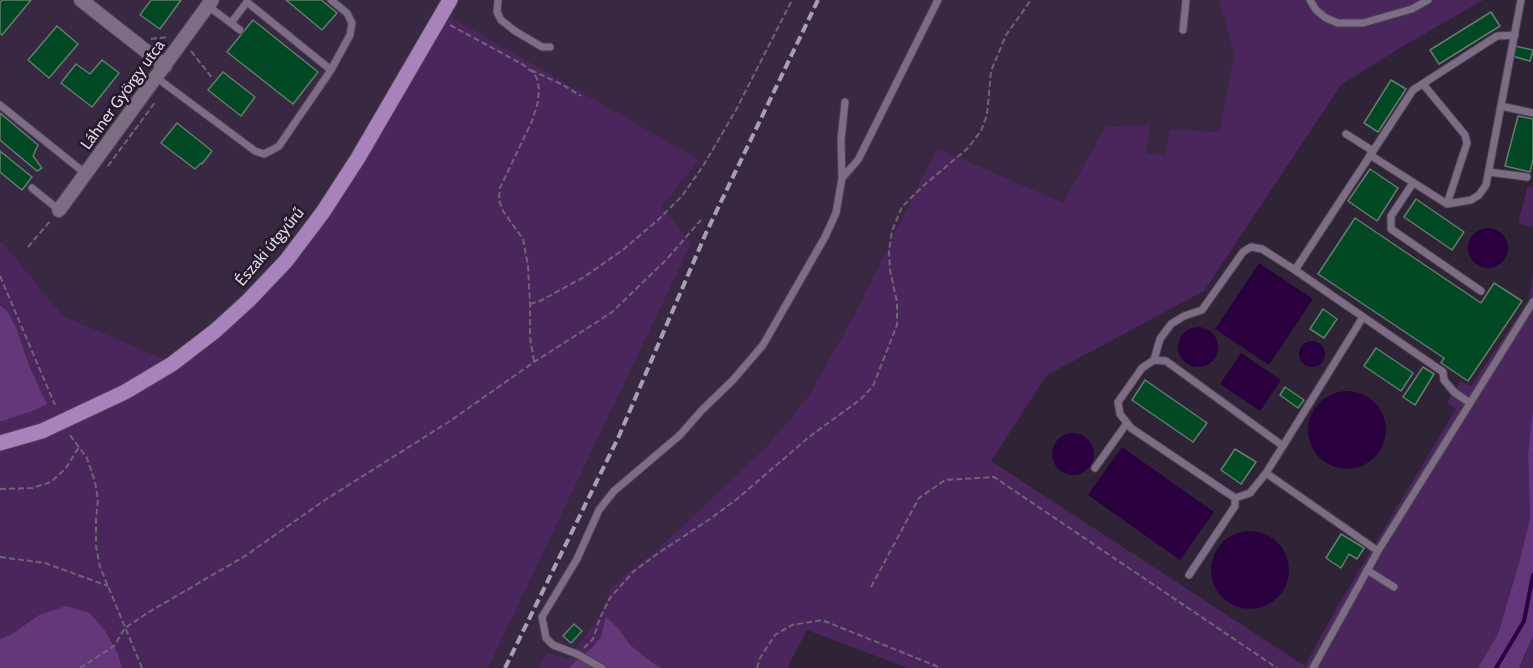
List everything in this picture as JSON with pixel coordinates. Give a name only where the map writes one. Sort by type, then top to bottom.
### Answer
[{"type":"main road","name":"Északi útgyűrű","points":[[0,443],[42,431],[125,392],[172,364],[215,332],[248,301],[286,261],[323,212],[358,158],[450,0]]},
{"type":"street","points":[[81,0],[161,72]]},
{"type":"street","name":"Láhner György utca","points":[[59,210],[210,3]]},
{"type":"lane","points":[[161,72],[255,152],[264,154],[279,146],[331,70],[350,35],[352,23],[347,13],[332,0]]},
{"type":"lane","points":[[498,0],[497,12],[501,20],[542,46],[550,47]]},
{"type":"lane","points":[[842,178],[858,160],[938,0]]},
{"type":"lane","points":[[1183,30],[1186,0]]},
{"type":"lane","points":[[1310,0],[1316,10],[1326,18],[1338,23],[1363,23],[1412,9],[1428,0]]},
{"type":"lane","points":[[1346,134],[1413,183],[1447,204],[1471,200],[1479,195],[1486,185],[1489,172],[1521,0]]},
{"type":"lane","points":[[231,23],[247,2],[331,70]]},
{"type":"lane","points":[[210,3],[240,30]]},
{"type":"lane","points":[[1295,270],[1413,90],[1497,36],[1515,35]]},
{"type":"lane","points":[[1423,84],[1465,135],[1467,143],[1447,204]]},
{"type":"lane","points":[[602,668],[577,654],[553,645],[546,638],[542,617],[577,559],[599,510],[614,491],[680,435],[763,345],[825,237],[836,213],[842,178],[841,140],[845,102]]},
{"type":"lane","points":[[0,105],[86,174]]},
{"type":"lane","points":[[1501,106],[1533,113]]},
{"type":"lane","points":[[1489,172],[1527,177]]},
{"type":"lane","points":[[1413,183],[1391,216],[1391,229],[1481,291]]},
{"type":"lane","points":[[32,188],[59,210]]},
{"type":"lane","points":[[1235,498],[1131,428],[1120,414],[1118,402],[1142,368],[1154,360],[1160,339],[1171,324],[1184,316],[1202,310],[1243,252],[1251,247],[1262,249],[1295,270],[1443,372],[1444,380],[1454,392],[1470,403]]},
{"type":"lane","points":[[1313,668],[1378,551],[1533,302]]},
{"type":"lane","points":[[1235,498],[1250,493],[1266,473],[1363,316]]},
{"type":"lane","points":[[1154,360],[1166,362],[1283,446]]},
{"type":"lane","points":[[1095,468],[1127,423]]},
{"type":"lane","points":[[1266,473],[1378,551]]},
{"type":"lane","points":[[1189,575],[1235,506],[1235,498]]},
{"type":"lane","points":[[1367,570],[1394,587]]},
{"type":"path","points":[[530,304],[584,277],[624,249],[682,196],[703,166],[736,110],[792,0]]},
{"type":"path","points":[[577,654],[593,639],[610,598],[634,571],[737,499],[809,437],[861,399],[873,386],[897,325],[897,302],[890,270],[889,251],[892,231],[898,215],[902,207],[967,149],[981,131],[987,115],[991,71],[1006,35],[1031,0]]},
{"type":"path","points":[[439,20],[581,96]]},
{"type":"path","points":[[144,34],[152,39],[168,38]]},
{"type":"path","points":[[191,51],[213,79]]},
{"type":"path","points":[[529,69],[537,79],[538,102],[532,121],[500,188],[499,200],[503,211],[523,239],[528,266],[530,337],[534,362]]},
{"type":"path","points":[[28,248],[59,210]]},
{"type":"path","points":[[80,668],[114,646],[125,628],[245,556],[325,500],[459,415],[534,362],[611,313],[666,260],[701,220]]},
{"type":"path","points":[[0,276],[55,405]]},
{"type":"path","points":[[70,435],[87,458],[95,482],[98,499],[96,546],[100,567],[142,668]]},
{"type":"path","points":[[0,489],[32,488],[51,482],[66,468],[79,447]]},
{"type":"path","points":[[871,587],[919,498],[945,480],[994,477],[1277,668]]},
{"type":"path","points":[[0,557],[45,563],[108,586]]},
{"type":"path","points":[[757,668],[760,658],[775,634],[792,625],[822,620],[941,668]]},
{"type":"shaded area","points":[[0,0],[1219,0],[1234,54],[1219,132],[1171,129],[1167,155],[1146,153],[1149,125],[1105,127],[1063,203],[856,312],[808,397],[767,446],[654,553],[629,571],[611,589],[595,623],[566,659],[547,652],[539,668],[488,668],[691,244],[662,206],[699,159],[358,157],[247,300],[169,361],[63,316],[0,243]]},
{"type":"shaded area","points":[[1219,0],[1483,0],[1341,85],[1204,291],[1047,375],[991,461],[1305,666],[1336,609],[1456,409],[1447,402],[1460,382],[1471,386],[1529,300],[1533,273],[1533,409],[1528,454],[1530,518],[1498,634],[1478,668],[908,668],[807,630],[787,668],[539,668],[547,652],[567,659],[595,623],[611,589],[629,571],[654,553],[767,446],[808,397],[856,312],[937,148],[1063,203],[1105,127],[1150,125],[1146,153],[1166,155],[1170,129],[1219,132],[1234,54]]},
{"type":"shaded area","points":[[442,12],[699,160],[662,206],[691,244],[488,668],[122,668],[118,654],[106,632],[90,613],[39,615],[12,634],[0,639],[0,422],[19,416],[42,393],[29,365],[16,327],[8,312],[0,305],[0,243],[3,243],[63,316],[169,361],[214,330],[285,260]]},
{"type":"shaded area","points":[[1528,186],[1533,187],[1533,227],[1518,223]]},
{"type":"shaded area","points":[[1488,228],[1496,229],[1502,234],[1507,240],[1507,256],[1502,262],[1496,267],[1488,268],[1480,267],[1474,262],[1469,256],[1468,248],[1469,240],[1474,234],[1480,229]]},
{"type":"shaded area","points":[[1259,263],[1313,299],[1269,365],[1215,329]]},
{"type":"shaded area","points":[[0,305],[8,312],[16,327],[29,365],[47,404],[0,422]]},
{"type":"shaded area","points":[[1198,327],[1206,328],[1212,333],[1217,339],[1217,355],[1212,361],[1206,366],[1198,367],[1190,366],[1184,361],[1179,355],[1178,347],[1179,339],[1184,333],[1190,328]]},
{"type":"shaded area","points":[[1312,341],[1321,345],[1325,354],[1321,363],[1312,367],[1303,363],[1299,354],[1303,345]]},
{"type":"shaded area","points":[[1241,353],[1281,380],[1260,411],[1220,384]]},
{"type":"shaded area","points":[[1347,391],[1362,394],[1374,403],[1383,415],[1386,430],[1383,445],[1374,457],[1362,466],[1347,469],[1332,466],[1320,457],[1311,445],[1308,430],[1311,415],[1320,403],[1332,394]]},
{"type":"shaded area","points":[[1533,409],[1533,636],[1519,668],[1478,668],[1498,634],[1530,518],[1528,454]]},
{"type":"shaded area","points":[[1073,433],[1088,439],[1094,454],[1088,469],[1073,475],[1058,469],[1052,454],[1058,439]]},
{"type":"shaded area","points":[[1122,447],[1214,512],[1180,560],[1088,495]]},
{"type":"shaded area","points":[[1250,531],[1265,534],[1277,543],[1286,555],[1289,570],[1286,585],[1277,597],[1265,606],[1250,609],[1235,606],[1223,597],[1214,585],[1211,570],[1214,555],[1223,543],[1235,534]]},
{"type":"shaded area","points":[[66,606],[90,613],[106,632],[118,654],[122,668],[0,668],[0,639],[12,634],[39,615]]},
{"type":"shaded area","points":[[606,617],[619,629],[630,645],[662,668],[569,668],[601,637]]},
{"type":"shaded area","points":[[1533,636],[1533,668],[1519,668],[1525,656]]},
{"type":"building","points":[[2,0],[31,0],[2,35],[0,33],[0,3]]},
{"type":"building","points":[[151,0],[181,0],[160,29],[140,15]]},
{"type":"building","points":[[286,0],[321,0],[337,13],[322,30]]},
{"type":"building","points":[[1491,12],[1500,26],[1439,64],[1430,50]]},
{"type":"building","points":[[253,20],[318,72],[293,104],[227,52]]},
{"type":"building","points":[[57,26],[78,44],[49,78],[28,60]]},
{"type":"building","points":[[1515,46],[1533,50],[1530,61],[1512,56]]},
{"type":"building","points":[[102,60],[119,73],[92,107],[61,83],[76,64],[90,74]]},
{"type":"building","points":[[223,72],[255,97],[241,116],[208,90]]},
{"type":"building","points":[[1391,80],[1406,89],[1378,132],[1364,123]]},
{"type":"building","points":[[0,113],[38,145],[33,156],[42,168],[37,171],[0,140]]},
{"type":"building","points":[[1518,116],[1533,119],[1533,160],[1530,172],[1505,166]]},
{"type":"building","points":[[177,123],[212,151],[195,169],[161,143]]},
{"type":"building","points":[[0,151],[32,177],[22,190],[0,172]]},
{"type":"building","points":[[1370,169],[1398,188],[1377,221],[1348,201]]},
{"type":"building","points":[[1416,199],[1464,232],[1452,250],[1404,217]]},
{"type":"building","points":[[1355,218],[1481,303],[1494,283],[1522,301],[1468,381],[1441,363],[1444,358],[1318,274]]},
{"type":"building","points":[[1323,309],[1337,319],[1324,338],[1310,329]]},
{"type":"building","points":[[1376,348],[1413,373],[1401,391],[1364,366]]},
{"type":"building","points":[[1423,367],[1434,374],[1415,405],[1403,397]]},
{"type":"building","points":[[1145,380],[1207,423],[1193,442],[1132,400]]},
{"type":"building","points":[[1285,387],[1304,400],[1298,408],[1280,395]]},
{"type":"building","points":[[1235,449],[1256,462],[1241,484],[1221,470]]},
{"type":"building","points":[[1341,534],[1364,548],[1357,559],[1349,554],[1341,568],[1326,558]]},
{"type":"building","points":[[574,624],[582,631],[571,643],[563,636]]},
{"type":"waterway","points":[[1496,668],[1524,621],[1533,575]]},
{"type":"railway","points":[[505,668],[619,436],[706,233],[818,0]]}]
